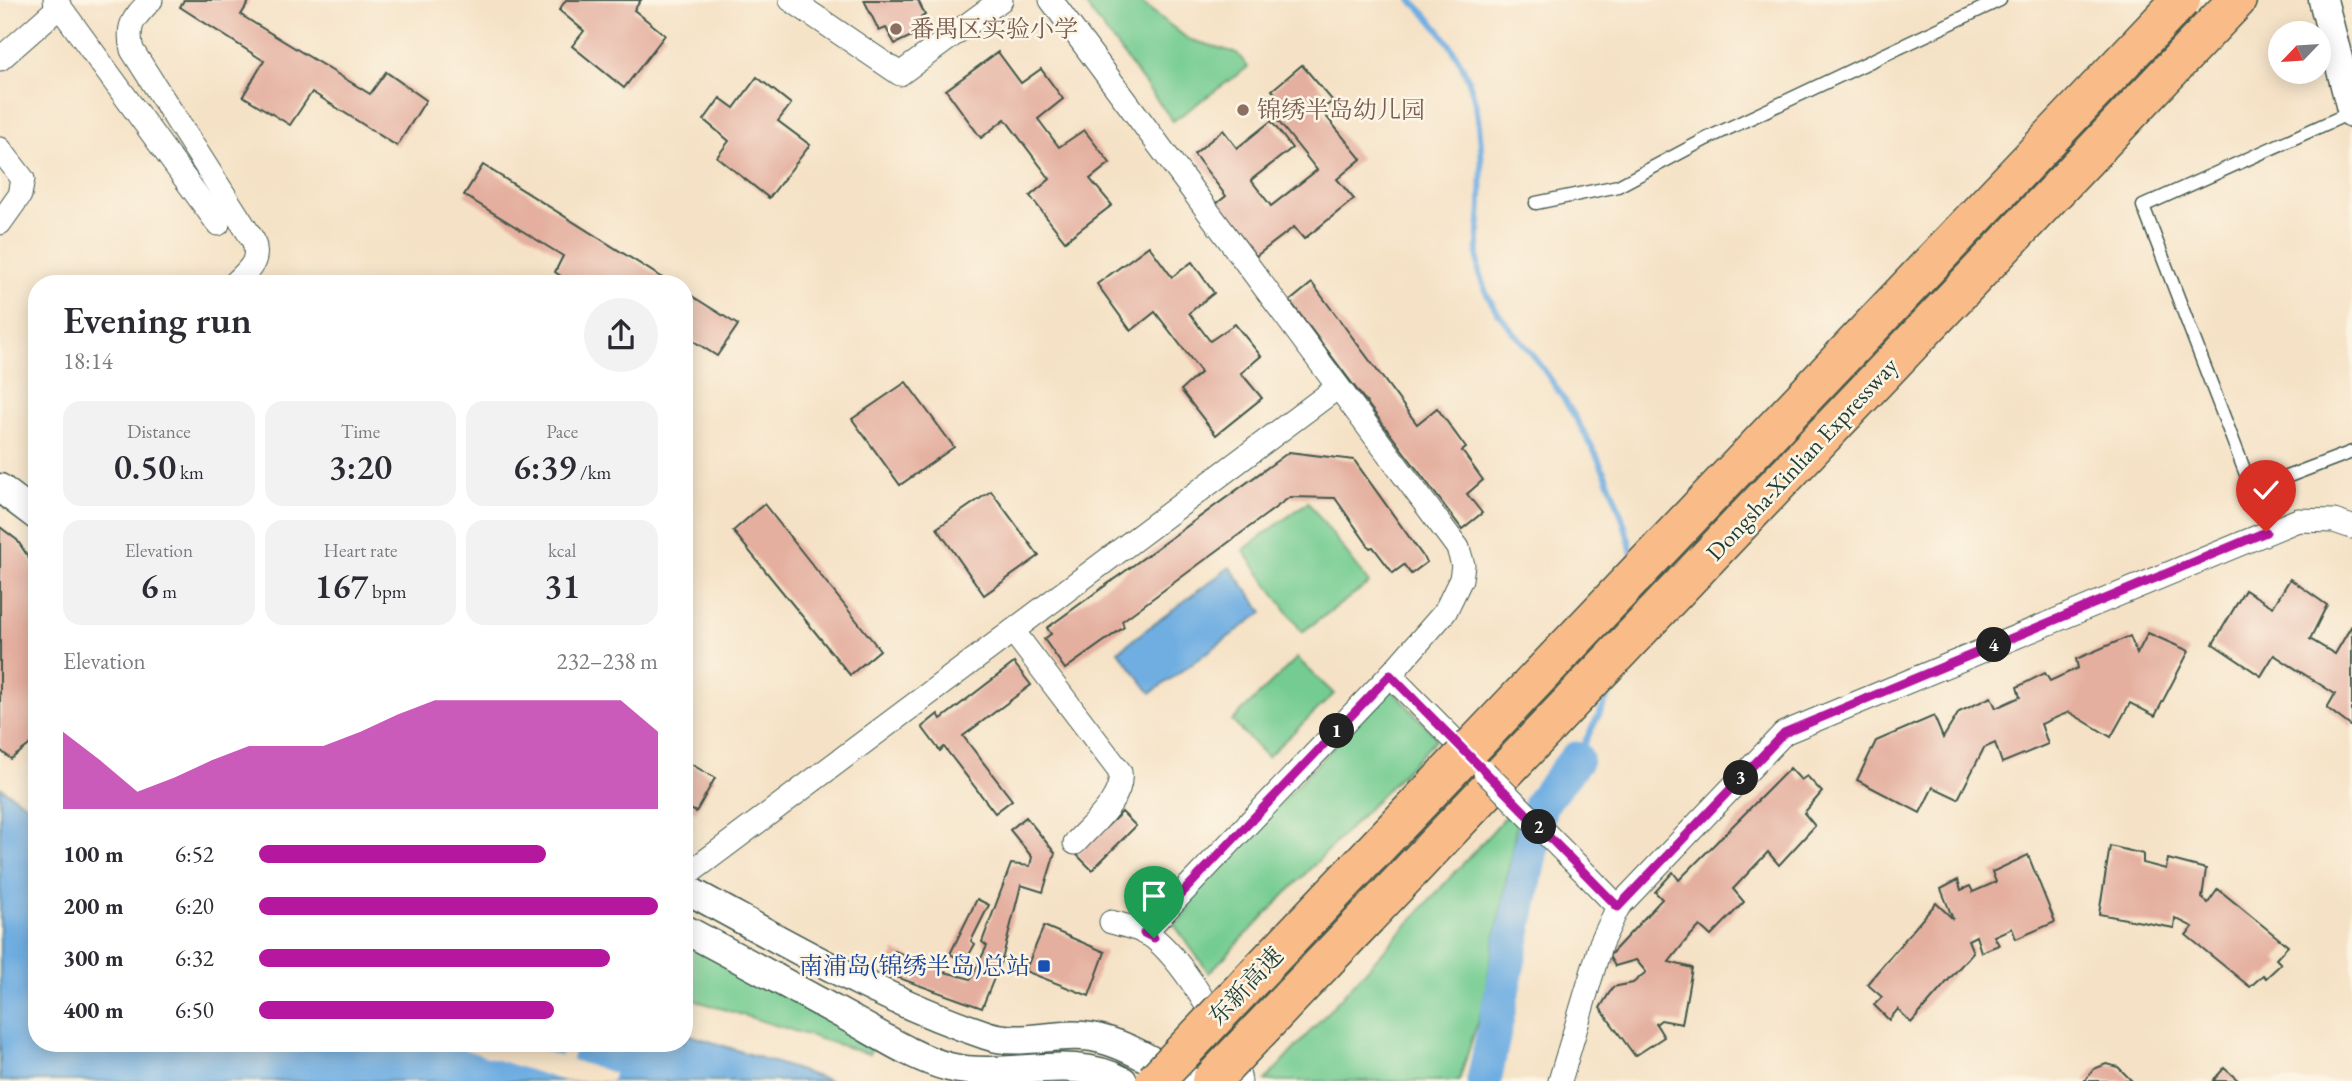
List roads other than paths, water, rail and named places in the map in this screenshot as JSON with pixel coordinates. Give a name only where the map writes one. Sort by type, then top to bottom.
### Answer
[{"type":"highway","name":"东新高速","points":[[1155,1081],[2181,0]]},
{"type":"highway","name":"东新高速","points":[[1211,1081],[2237,0]]},
{"type":"street","points":[[151,0],[135,16],[128,33],[132,50],[253,240],[258,253],[255,261],[242,275]]},
{"type":"street","points":[[791,0],[900,74],[1001,0]]},
{"type":"street","points":[[1051,0],[1458,548],[1463,565],[1455,595],[1445,612],[1390,675],[1144,933]]},
{"type":"street","points":[[2323,0],[2352,113]]},
{"type":"street","points":[[0,59],[57,4],[218,225]]},
{"type":"street","points":[[0,149],[23,178],[20,195],[0,223]]},
{"type":"street","points":[[693,870],[1338,387]]},
{"type":"street","points":[[0,473],[28,491]]},
{"type":"street","points":[[0,488],[28,509]]},
{"type":"street","points":[[1560,1081],[1601,943],[1618,907],[1784,733],[2298,520],[2334,521],[2352,527]]},
{"type":"street","points":[[1013,631],[1120,772],[1121,781],[1107,808],[1075,843]]},
{"type":"street","points":[[1390,675],[1618,907]]},
{"type":"street","points":[[693,893],[878,993],[951,1022],[989,1036],[1020,1041],[1090,1037],[1120,1046],[1189,1081]]},
{"type":"street","points":[[1111,922],[1154,938],[1179,965],[1226,1041],[1240,1081]]},
{"type":"street","points":[[693,934],[898,1045],[950,1067],[1012,1070],[1075,1066],[1104,1071],[1123,1081]]},
{"type":"lane","points":[[1536,203],[1618,186],[1706,139],[2000,0]]},
{"type":"lane","points":[[2352,113],[2143,206],[2252,490],[2352,452]]},
{"type":"water","points":[[1230,567],[1263,612],[1151,693],[1118,651]]},
{"type":"water","points":[[0,787],[28,806],[28,1052],[693,1052],[693,1036],[831,1081],[0,1081]]},
{"type":"waterway","points":[[1411,0],[1450,45],[1463,67],[1472,91],[1481,141],[1478,254],[1479,271],[1484,286],[1497,311],[1542,367],[1572,412],[1598,458],[1618,506],[1633,558]]},
{"type":"waterway","points":[[1576,759],[1620,674]]},
{"type":"waterway","points":[[1484,1081],[1540,805],[1576,759]]},
{"type":"place","name":"番禺区实验小学","points":[[896,29]]},
{"type":"place","name":"锦绣半岛幼儿园","points":[[1243,110]]},
{"type":"place","name":"南浦岛(锦绣半岛)总站","points":[[1044,966]]}]
